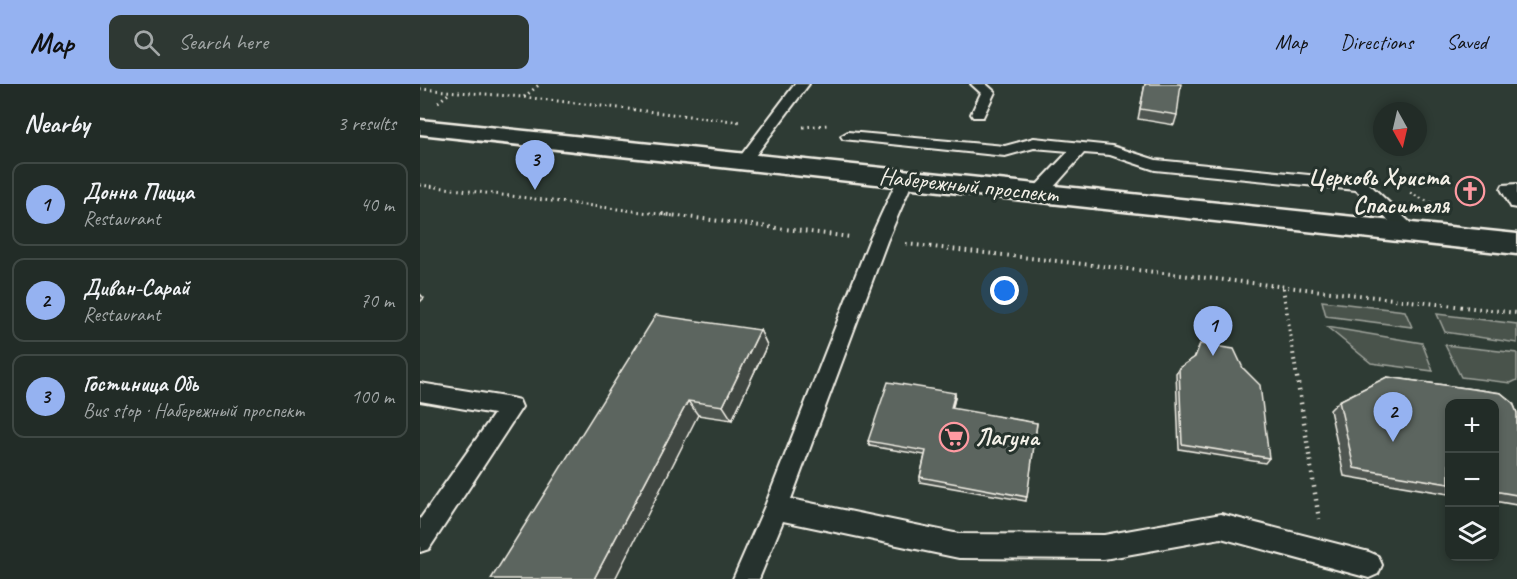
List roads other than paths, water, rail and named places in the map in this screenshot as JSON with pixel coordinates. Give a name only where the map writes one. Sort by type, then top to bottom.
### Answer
[{"type":"main road","name":"Набережный проспект","points":[[420,127],[1517,244]]},
{"type":"lane","points":[[744,161],[802,84]]},
{"type":"lane","points":[[978,84],[988,92],[978,114]]},
{"type":"lane","points":[[848,136],[1005,151],[1034,143],[1112,151],[1155,165],[1360,184],[1412,232]]},
{"type":"lane","points":[[1039,193],[1080,148]]},
{"type":"lane","points":[[746,579],[776,508],[878,241],[906,178]]},
{"type":"lane","points":[[1517,189],[1509,189],[1517,203]]},
{"type":"lane","points":[[420,392],[511,407],[420,540]]},
{"type":"lane","points":[[776,508],[959,546],[1104,547],[1221,526],[1369,566]]},
{"type":"place","name":"Гостиница Обь","points":[[535,190]]},
{"type":"place","name":"Церковь Христа Спасителя","points":[[1470,191]]},
{"type":"place","name":"Донна Пицца","points":[[1213,356]]},
{"type":"place","name":"Лагуна","points":[[954,437]]},
{"type":"place","name":"Диван-Сарай","points":[[1393,442]]}]
